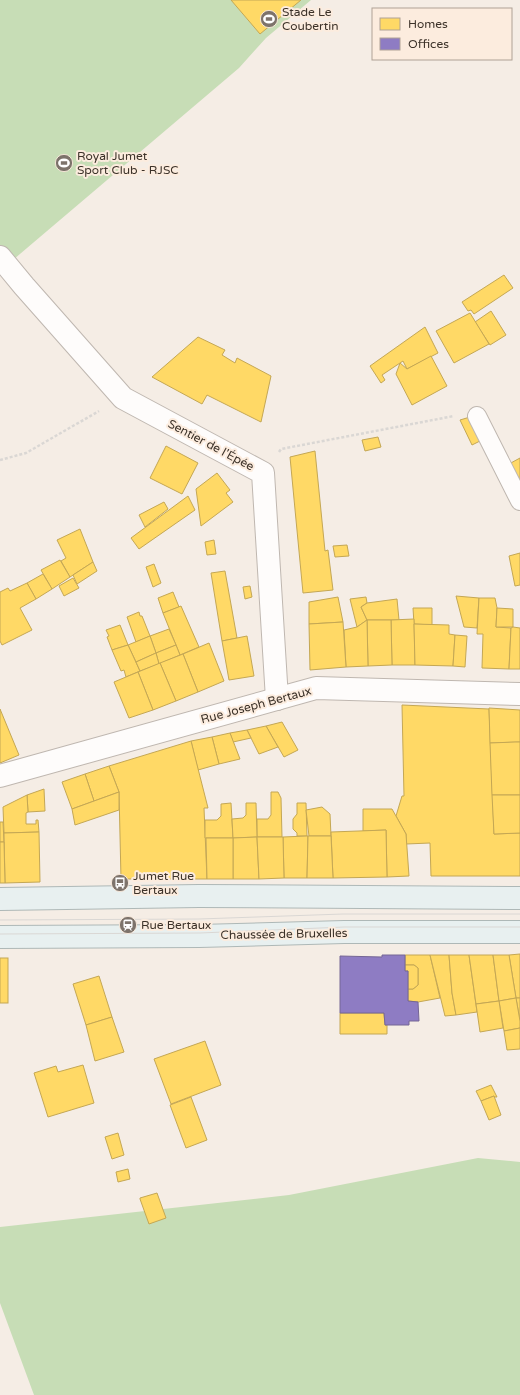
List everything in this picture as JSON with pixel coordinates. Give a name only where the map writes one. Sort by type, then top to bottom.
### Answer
[{"type":"main road","points":[[0,899],[199,896],[520,898]]},
{"type":"main road","name":"Chaussée de Bruxelles","points":[[0,938],[199,936],[344,932],[520,932]]},
{"type":"street","name":"Sentier de l'Épée","points":[[0,257],[123,398],[263,473],[277,699]]},
{"type":"street","name":"Rue Joseph Bertaux","points":[[0,776],[316,688],[520,694]]},
{"type":"lane","points":[[477,416],[520,501]]},
{"type":"path","points":[[0,460],[26,453],[123,398]]},
{"type":"path","points":[[263,473],[281,449],[466,413],[477,416]]},
{"type":"green space","name":"Royal Jumet Sport Club - RJSC","points":[[0,0],[311,0],[266,38],[239,68],[7,265],[0,258]]},
{"type":"green space","points":[[478,1158],[520,1162],[520,1395],[34,1395],[0,1303],[0,1227],[289,1195]]},
{"type":"building: Homes","name":"Stade Le Coubertin","points":[[231,0],[301,0],[260,34]]},
{"type":"building: Homes","points":[[504,275],[513,288],[474,314],[471,310],[468,311],[462,302]]},
{"type":"building: Homes","points":[[491,311],[506,335],[490,345],[475,322]]},
{"type":"building: Homes","points":[[470,313],[489,344],[454,363],[436,331]]},
{"type":"building: Homes","points":[[425,327],[438,353],[407,369],[403,361],[382,375],[385,380],[381,383],[370,366]]},
{"type":"building: Homes","points":[[198,337],[225,350],[222,355],[235,363],[237,358],[271,376],[261,422],[207,395],[202,404],[152,377]]},
{"type":"building: Homes","points":[[431,356],[447,386],[412,405],[396,374],[400,363],[407,369]]},
{"type":"building: Homes","points":[[470,417],[482,440],[472,445],[460,420]]},
{"type":"building: Homes","points":[[378,437],[381,447],[365,451],[362,440]]},
{"type":"building: Homes","points":[[166,446],[198,463],[182,494],[150,478]]},
{"type":"building: Homes","points":[[315,451],[325,551],[328,550],[333,590],[303,593],[290,457]]},
{"type":"building: Homes","points":[[520,458],[520,486],[509,464]]},
{"type":"building: Homes","points":[[217,473],[230,490],[226,493],[233,502],[201,526],[196,489]]},
{"type":"building: Homes","points":[[188,496],[195,510],[139,549],[131,538]]},
{"type":"building: Homes","points":[[164,502],[168,509],[145,527],[139,515]]},
{"type":"building: Homes","points":[[80,529],[93,562],[70,577],[61,561],[66,558],[57,540]]},
{"type":"building: Homes","points":[[214,540],[216,554],[207,555],[205,542]]},
{"type":"building: Homes","points":[[347,545],[349,556],[335,557],[333,546]]},
{"type":"building: Homes","points":[[520,553],[520,585],[515,586],[509,556]]},
{"type":"building: Homes","points":[[60,560],[70,577],[52,589],[41,570]]},
{"type":"building: Homes","points":[[93,562],[97,571],[77,584],[73,575]]},
{"type":"building: Homes","points":[[154,564],[161,583],[153,587],[146,567]]},
{"type":"building: Homes","points":[[225,571],[237,638],[222,641],[211,573]]},
{"type":"building: Homes","points":[[43,574],[52,589],[36,599],[27,583]]},
{"type":"building: Homes","points":[[73,578],[79,588],[64,596],[59,586]]},
{"type":"building: Homes","points":[[27,583],[36,599],[20,608],[32,630],[2,645],[0,641],[0,592],[8,588],[10,591]]},
{"type":"building: Homes","points":[[250,586],[252,597],[245,599],[243,587]]},
{"type":"building: Homes","points":[[173,592],[179,607],[163,613],[158,598]]},
{"type":"building: Homes","points":[[456,596],[479,598],[477,628],[464,627]]},
{"type":"building: Homes","points":[[338,597],[343,622],[309,624],[309,602]]},
{"type":"building: Homes","points":[[366,597],[367,603],[361,607],[367,620],[357,627],[350,599]]},
{"type":"building: Homes","points":[[479,598],[495,598],[497,608],[496,627],[511,628],[509,669],[482,668],[483,634],[477,634]]},
{"type":"building: Homes","points":[[397,599],[399,620],[367,620],[361,607],[367,603]]},
{"type":"building: Homes","points":[[181,606],[199,647],[180,655],[163,613]]},
{"type":"building: Homes","points":[[413,608],[432,608],[432,625],[414,624]]},
{"type":"building: Homes","points":[[497,608],[513,609],[513,627],[496,627]]},
{"type":"building: Homes","points":[[139,612],[150,636],[136,642],[127,617]]},
{"type":"building: Homes","points":[[414,619],[415,665],[392,665],[391,620]]},
{"type":"building: Homes","points":[[367,620],[391,620],[392,665],[368,666]]},
{"type":"building: Homes","points":[[367,620],[368,666],[346,667],[344,630],[357,627]]},
{"type":"building: Homes","points":[[343,622],[346,667],[310,670],[309,624]]},
{"type":"building: Homes","points":[[414,624],[449,625],[449,634],[455,635],[453,666],[415,665]]},
{"type":"building: Homes","points":[[120,625],[128,645],[112,650],[106,630]]},
{"type":"building: Homes","points":[[511,628],[520,628],[520,669],[509,669]]},
{"type":"building: Homes","points":[[169,629],[176,645],[156,653],[150,636]]},
{"type":"building: Homes","points":[[455,635],[467,636],[465,667],[453,666]]},
{"type":"building: Homes","points":[[150,636],[156,653],[136,662],[128,645]]},
{"type":"building: Homes","points":[[247,636],[254,676],[229,680],[222,641]]},
{"type":"building: Homes","points":[[209,643],[224,681],[198,692],[183,654]]},
{"type":"building: Homes","points":[[128,645],[140,671],[126,677],[124,670],[121,671],[112,650]]},
{"type":"building: Homes","points":[[176,645],[180,655],[159,664],[156,653]]},
{"type":"building: Homes","points":[[156,653],[159,664],[140,671],[136,662]]},
{"type":"building: Homes","points":[[183,654],[198,692],[176,701],[160,663]]},
{"type":"building: Homes","points":[[160,663],[176,701],[153,710],[138,672]]},
{"type":"building: Homes","points":[[138,672],[153,710],[129,718],[114,682]]},
{"type":"building: Homes","points":[[402,705],[489,709],[494,834],[520,833],[520,876],[431,876],[430,843],[406,844],[406,834],[396,816],[402,796],[404,796]]},
{"type":"building: Homes","points":[[489,708],[520,710],[520,742],[490,743]]},
{"type":"building: Homes","points":[[0,709],[19,755],[0,763]]},
{"type":"building: Homes","points":[[282,722],[298,750],[284,757],[266,726]]},
{"type":"building: Homes","points":[[266,726],[278,747],[259,754],[247,730]]},
{"type":"building: Homes","points":[[247,730],[251,738],[233,742],[230,733]]},
{"type":"building: Homes","points":[[230,733],[240,759],[219,764],[212,737]]},
{"type":"building: Homes","points":[[212,737],[219,764],[198,770],[191,741]]},
{"type":"building: Homes","points":[[191,741],[208,808],[204,808],[207,879],[121,879],[119,792],[109,766]]},
{"type":"building: Homes","points":[[520,742],[520,795],[492,795],[490,743]]},
{"type":"building: Homes","points":[[109,766],[119,792],[94,801],[85,774]]},
{"type":"building: Homes","points":[[85,774],[94,801],[72,809],[62,782]]},
{"type":"building: Homes","points":[[44,789],[45,811],[28,812],[27,795]]},
{"type":"building: Homes","points":[[119,792],[119,810],[75,825],[72,809]]},
{"type":"building: Homes","points":[[271,792],[278,792],[281,798],[282,837],[257,837],[257,819],[268,819],[271,815]]},
{"type":"building: Homes","points":[[27,795],[28,812],[26,813],[26,824],[36,824],[36,820],[38,820],[39,832],[4,833],[3,807]]},
{"type":"building: Homes","points":[[492,795],[520,795],[520,833],[494,834]]},
{"type":"building: Homes","points":[[231,803],[233,838],[205,838],[205,820],[217,820],[221,816],[221,804]]},
{"type":"building: Homes","points":[[246,803],[256,803],[257,837],[233,838],[232,819],[243,818],[246,815]]},
{"type":"building: Homes","points":[[297,803],[306,803],[307,836],[297,836],[297,833],[293,829],[293,819],[297,814]]},
{"type":"building: Homes","points":[[322,807],[330,814],[331,836],[309,836],[306,810]]},
{"type":"building: Homes","points":[[363,809],[392,809],[406,834],[409,876],[387,877],[386,830],[363,831]]},
{"type":"building: Homes","points":[[0,822],[3,822],[4,842],[0,842]]},
{"type":"building: Homes","points":[[386,830],[387,877],[333,878],[331,832]]},
{"type":"building: Homes","points":[[39,832],[40,882],[5,883],[4,833]]},
{"type":"building: Homes","points":[[308,836],[307,878],[284,878],[283,837]]},
{"type":"building: Homes","points":[[308,836],[331,836],[333,878],[307,878]]},
{"type":"building: Homes","points":[[257,837],[259,879],[233,879],[233,838]]},
{"type":"building: Homes","points":[[257,837],[283,837],[284,878],[259,879]]},
{"type":"building: Homes","points":[[206,838],[233,838],[233,879],[207,879]]},
{"type":"building: Homes","points":[[0,842],[4,842],[5,883],[0,883]]},
{"type":"building: Homes","points":[[520,954],[520,998],[516,998],[509,955]]},
{"type":"building: Homes","points":[[405,955],[430,955],[440,998],[418,1002],[408,1001],[408,989],[413,989],[418,985],[418,968],[414,965],[405,965]]},
{"type":"building: Homes","points":[[430,955],[449,955],[452,993],[456,1015],[445,1016]]},
{"type":"building: Homes","points":[[449,955],[469,955],[477,1012],[456,1015],[452,993]]},
{"type":"building: Homes","points":[[469,955],[493,955],[499,1001],[476,1004]]},
{"type":"building: Homes","points":[[493,955],[509,955],[516,998],[499,1001]]},
{"type":"building: Homes","points":[[0,958],[8,958],[8,1003],[0,1003]]},
{"type":"building: Homes","points":[[405,965],[414,965],[418,968],[418,985],[413,989],[408,989],[408,971],[405,971]]},
{"type":"building: Homes","points":[[99,976],[112,1017],[86,1025],[73,984]]},
{"type":"building: Homes","points":[[516,998],[520,998],[520,1021]]},
{"type":"building: Homes","points":[[516,998],[520,1028],[504,1031],[499,1001]]},
{"type":"building: Homes","points":[[499,1001],[503,1028],[480,1032],[476,1004]]},
{"type":"building: Homes","points":[[340,1013],[384,1013],[385,1025],[387,1025],[387,1034],[340,1034]]},
{"type":"building: Homes","points":[[112,1017],[124,1052],[95,1061],[86,1025]]},
{"type":"building: Homes","points":[[520,1028],[520,1049],[507,1050],[504,1031]]},
{"type":"building: Homes","points":[[205,1041],[221,1085],[171,1104],[154,1059]]},
{"type":"building: Homes","points":[[83,1065],[94,1103],[48,1117],[34,1073],[56,1066],[58,1072]]},
{"type":"building: Homes","points":[[491,1085],[497,1097],[494,1096],[481,1101],[476,1091]]},
{"type":"building: Homes","points":[[494,1096],[501,1115],[489,1120],[481,1101]]},
{"type":"building: Homes","points":[[191,1097],[207,1140],[186,1148],[170,1105]]},
{"type":"building: Homes","points":[[118,1133],[124,1155],[112,1159],[105,1137]]},
{"type":"building: Homes","points":[[128,1169],[130,1179],[118,1182],[116,1172]]},
{"type":"building: Homes","points":[[157,1193],[166,1218],[149,1224],[140,1198]]},
{"type":"building: Offices","points":[[382,955],[405,955],[405,971],[408,971],[408,1001],[418,1002],[419,1021],[409,1021],[409,1025],[385,1025],[384,1013],[340,1013],[340,956],[382,957]]},
{"type":"tram line","points":[[0,920],[199,919],[343,914],[520,914]]},
{"type":"tram line","points":[[0,934],[200,933],[344,927],[520,927]]},
{"type":"place","name":"Stade Le Coubertin","points":[[269,19]]},
{"type":"place","name":"Royal Jumet Sport Club - RJSC","points":[[64,163]]},
{"type":"place","name":"Jumet Rue Bertaux","points":[[120,883]]},
{"type":"place","name":"Rue Bertaux","points":[[128,925]]}]
